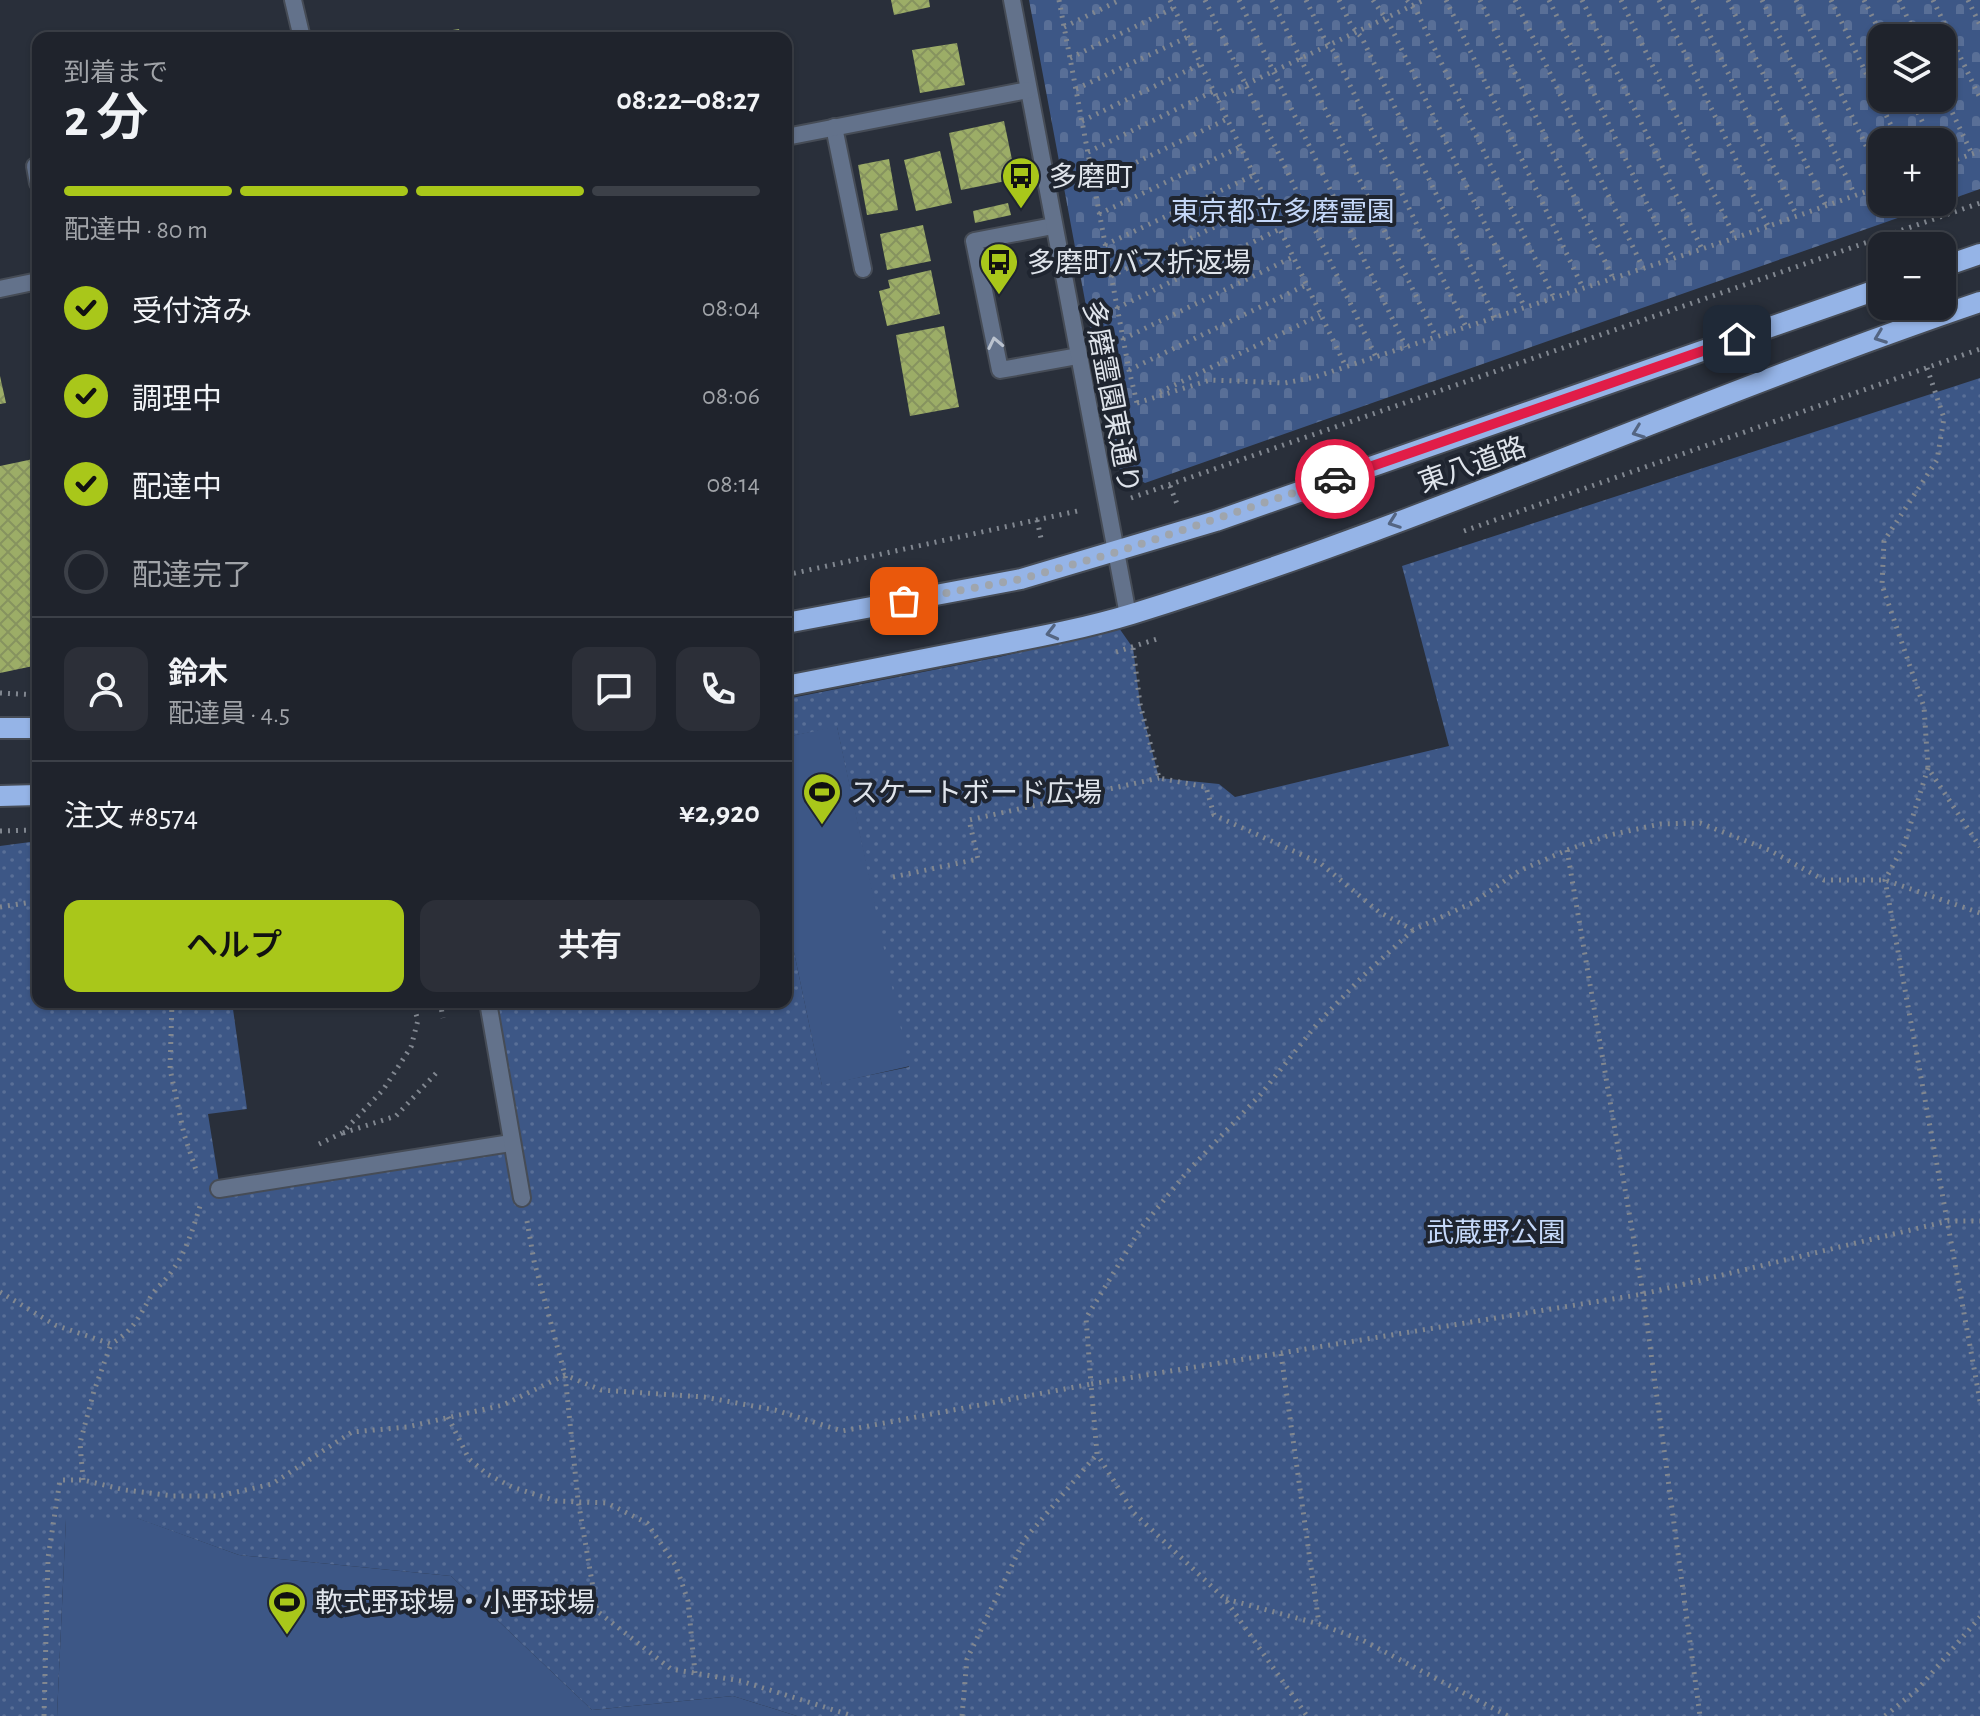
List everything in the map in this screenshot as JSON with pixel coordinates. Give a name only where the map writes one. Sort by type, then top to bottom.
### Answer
[{"type":"main road","points":[[1956,262],[1980,254]]},
{"type":"main road","name":"東八道路","points":[[792,622],[1021,579],[1117,552],[1216,521],[1868,293]]},
{"type":"main road","name":"東八道路","points":[[792,685],[1128,615],[1278,565],[1980,302]]},
{"type":"main road","points":[[0,728],[32,728]]},
{"type":"main road","points":[[0,796],[32,795]]},
{"type":"street","points":[[293,0],[301,32]]},
{"type":"street","name":"多磨霊園東通り","points":[[1012,0],[1128,615]]},
{"type":"street","points":[[792,136],[1028,90]]},
{"type":"street","points":[[834,127],[863,269]]},
{"type":"street","points":[[1053,226],[974,241],[1000,370],[1078,356]]},
{"type":"street","points":[[0,289],[32,282]]},
{"type":"street","points":[[489,1008],[522,1198]]},
{"type":"street","points":[[219,1189],[511,1143]]},
{"type":"path","points":[[1059,0],[1137,403]]},
{"type":"path","points":[[1064,27],[1120,0]]},
{"type":"path","points":[[1170,0],[1346,367]]},
{"type":"path","points":[[1205,0],[1376,357]]},
{"type":"path","points":[[1239,0],[1406,347]]},
{"type":"path","points":[[1272,0],[1436,337]]},
{"type":"path","points":[[1306,0],[1466,327]]},
{"type":"path","points":[[1339,0],[1495,318]]},
{"type":"path","points":[[1373,0],[1525,308]]},
{"type":"path","points":[[1407,0],[1417,12],[1554,298]]},
{"type":"path","points":[[1217,98],[1424,0]]},
{"type":"path","points":[[1446,0],[1583,288]]},
{"type":"path","points":[[1480,0],[1613,278]]},
{"type":"path","points":[[1515,0],[1643,268]]},
{"type":"path","points":[[1549,0],[1673,258]]},
{"type":"path","points":[[1582,0],[1702,249]]},
{"type":"path","points":[[1621,0],[1735,238]]},
{"type":"path","points":[[1659,0],[1768,226]]},
{"type":"path","points":[[1693,0],[1797,216]]},
{"type":"path","points":[[1728,0],[1826,206]]},
{"type":"path","points":[[1762,0],[1855,195]]},
{"type":"path","points":[[1796,0],[1868,150]]},
{"type":"path","points":[[1831,0],[1892,128]]},
{"type":"path","points":[[1864,0],[1876,24]]},
{"type":"path","points":[[1899,0],[1910,24]]},
{"type":"path","points":[[1933,0],[1980,98]]},
{"type":"path","points":[[1968,0],[1980,25]]},
{"type":"path","points":[[1070,58],[1174,8]]},
{"type":"path","points":[[1076,89],[1188,37]]},
{"type":"path","points":[[1082,121],[1201,64]]},
{"type":"path","points":[[1088,152],[1214,91]]},
{"type":"path","points":[[1952,112],[1972,154]]},
{"type":"path","points":[[1093,183],[1227,119]]},
{"type":"path","points":[[1099,214],[1240,147]]},
{"type":"path","points":[[1956,159],[1980,151]]},
{"type":"path","points":[[1105,245],[1254,175]]},
{"type":"path","points":[[1137,403],[1210,380],[1285,383],[1346,367],[1868,191]]},
{"type":"path","points":[[1111,276],[1267,202]]},
{"type":"path","points":[[1141,496],[1980,203]]},
{"type":"path","points":[[1117,308],[1280,229]]},
{"type":"path","points":[[1123,339],[1293,257]]},
{"type":"path","points":[[1129,370],[1306,285]]},
{"type":"path","points":[[1137,403],[1320,315]]},
{"type":"path","points":[[1927,368],[1944,418],[1937,460],[1884,541],[1882,585],[1924,707],[1928,768],[1904,845],[1885,880],[1980,1401]]},
{"type":"path","points":[[792,574],[1083,510]]},
{"type":"path","points":[[1128,615],[1140,704],[1159,778]]},
{"type":"path","points":[[0,693],[32,695]]},
{"type":"path","points":[[1928,768],[1980,847]]},
{"type":"path","points":[[893,877],[978,859],[969,820],[1159,778],[1206,787],[1214,815],[1320,863],[1379,912],[1413,930]]},
{"type":"path","points":[[1307,1716],[1225,1599],[1134,1513],[1097,1454],[1086,1318],[1141,1228],[1187,1172],[1261,1094],[1317,1024],[1413,930],[1474,902],[1519,871],[1610,835],[1660,824],[1700,823],[1769,850],[1824,880],[1885,880],[1980,913]]},
{"type":"path","points":[[0,831],[32,830]]},
{"type":"path","points":[[1567,850],[1643,1294],[1700,1716]]},
{"type":"path","points":[[0,907],[32,902]]},
{"type":"path","points":[[172,1008],[170,1069],[184,1134],[199,1180]]},
{"type":"path","points":[[342,1133],[383,1090],[411,1047],[418,1020],[414,1008]]},
{"type":"path","points":[[441,1008],[443,1018]]},
{"type":"path","points":[[317,1145],[342,1133],[396,1116],[439,1070]]},
{"type":"path","points":[[83,1480],[80,1443],[111,1344],[127,1335],[141,1317],[152,1294],[172,1271],[187,1246],[202,1193]]},
{"type":"path","points":[[522,1198],[534,1261],[565,1375],[578,1500],[597,1611],[671,1669],[741,1681],[853,1716]]},
{"type":"path","points":[[44,1716],[48,1558],[60,1480],[83,1480],[125,1490],[173,1496],[219,1496],[272,1484],[352,1432],[407,1427],[503,1405],[565,1375],[601,1390],[704,1397],[775,1410],[842,1431],[1091,1384],[1643,1294],[1948,1221],[1980,1221]]},
{"type":"path","points":[[0,1292],[55,1325],[111,1344]]},
{"type":"path","points":[[1281,1354],[1319,1624]]},
{"type":"path","points":[[448,1417],[469,1459],[487,1474],[512,1487],[556,1501],[607,1503],[647,1523],[676,1566],[688,1601],[695,1673]]},
{"type":"path","points":[[962,1716],[967,1659],[1024,1540],[1097,1454]]},
{"type":"path","points":[[1225,1599],[1319,1624],[1362,1640],[1508,1716]]},
{"type":"path","points":[[1885,1716],[1918,1689],[1980,1617]]},
{"type":"green space","name":"東京都立多磨霊園","points":[[1029,0],[1980,0],[1980,189],[1956,197],[1956,128],[1868,128],[1868,216],[1903,216],[1145,483],[1116,467]]},
{"type":"green space","name":"武蔵野公園","points":[[1980,378],[1980,1716],[797,1716],[733,1696],[592,1710],[451,1576],[239,1555],[136,1518],[66,1519],[57,1716],[0,1716],[0,846],[32,842],[32,1008],[233,1008],[247,1109],[208,1114],[220,1189],[510,1143],[493,1008],[792,1008],[792,942],[822,1085],[909,1067],[837,727],[792,736],[792,698],[999,657],[1119,628],[1133,648],[1140,704],[1159,778],[1219,784],[1235,797],[1449,746],[1402,566]]},
{"type":"green space","name":"スケートボード広場","points":[[837,726],[910,1066],[822,1086],[792,943],[792,736]]},
{"type":"green space","name":"軟式野球場・小野球場","points":[[66,1518],[137,1518],[239,1555],[451,1576],[592,1710],[733,1696],[797,1716],[57,1716]]},
{"type":"building","points":[[891,0],[929,0],[930,7],[894,15]]},
{"type":"building","points":[[957,43],[965,85],[920,93],[912,50]]},
{"type":"building","points":[[1004,121],[1016,179],[961,190],[949,133]]},
{"type":"building","points":[[940,151],[952,203],[916,211],[904,160]]},
{"type":"building","points":[[889,159],[898,210],[867,215],[858,165]]},
{"type":"building","points":[[1008,203],[1011,215],[975,223],[973,211]]},
{"type":"building","points":[[923,225],[931,261],[887,270],[880,234]]},
{"type":"building","points":[[931,270],[940,314],[887,326],[879,291],[890,288],[888,280]]},
{"type":"building","points":[[944,326],[959,407],[910,416],[896,335]]},
{"type":"building","points":[[0,376],[6,403],[0,404]]},
{"type":"building","points":[[32,459],[32,666],[0,673],[0,466]]},
{"type":"way so far","points":[[904,601],[1021,579],[1117,552],[1335,479]]},
{"type":"place","name":"多磨町","points":[[1021,210]]},
{"type":"place","name":"多磨町バス折返場","points":[[999,296]]},
{"type":"place","name":"スケートボード広場","points":[[822,826]]},
{"type":"place","name":"軟式野球場・小野球場","points":[[287,1636]]},
{"type":"route","points":[[1335,479],[1737,339]]}]
